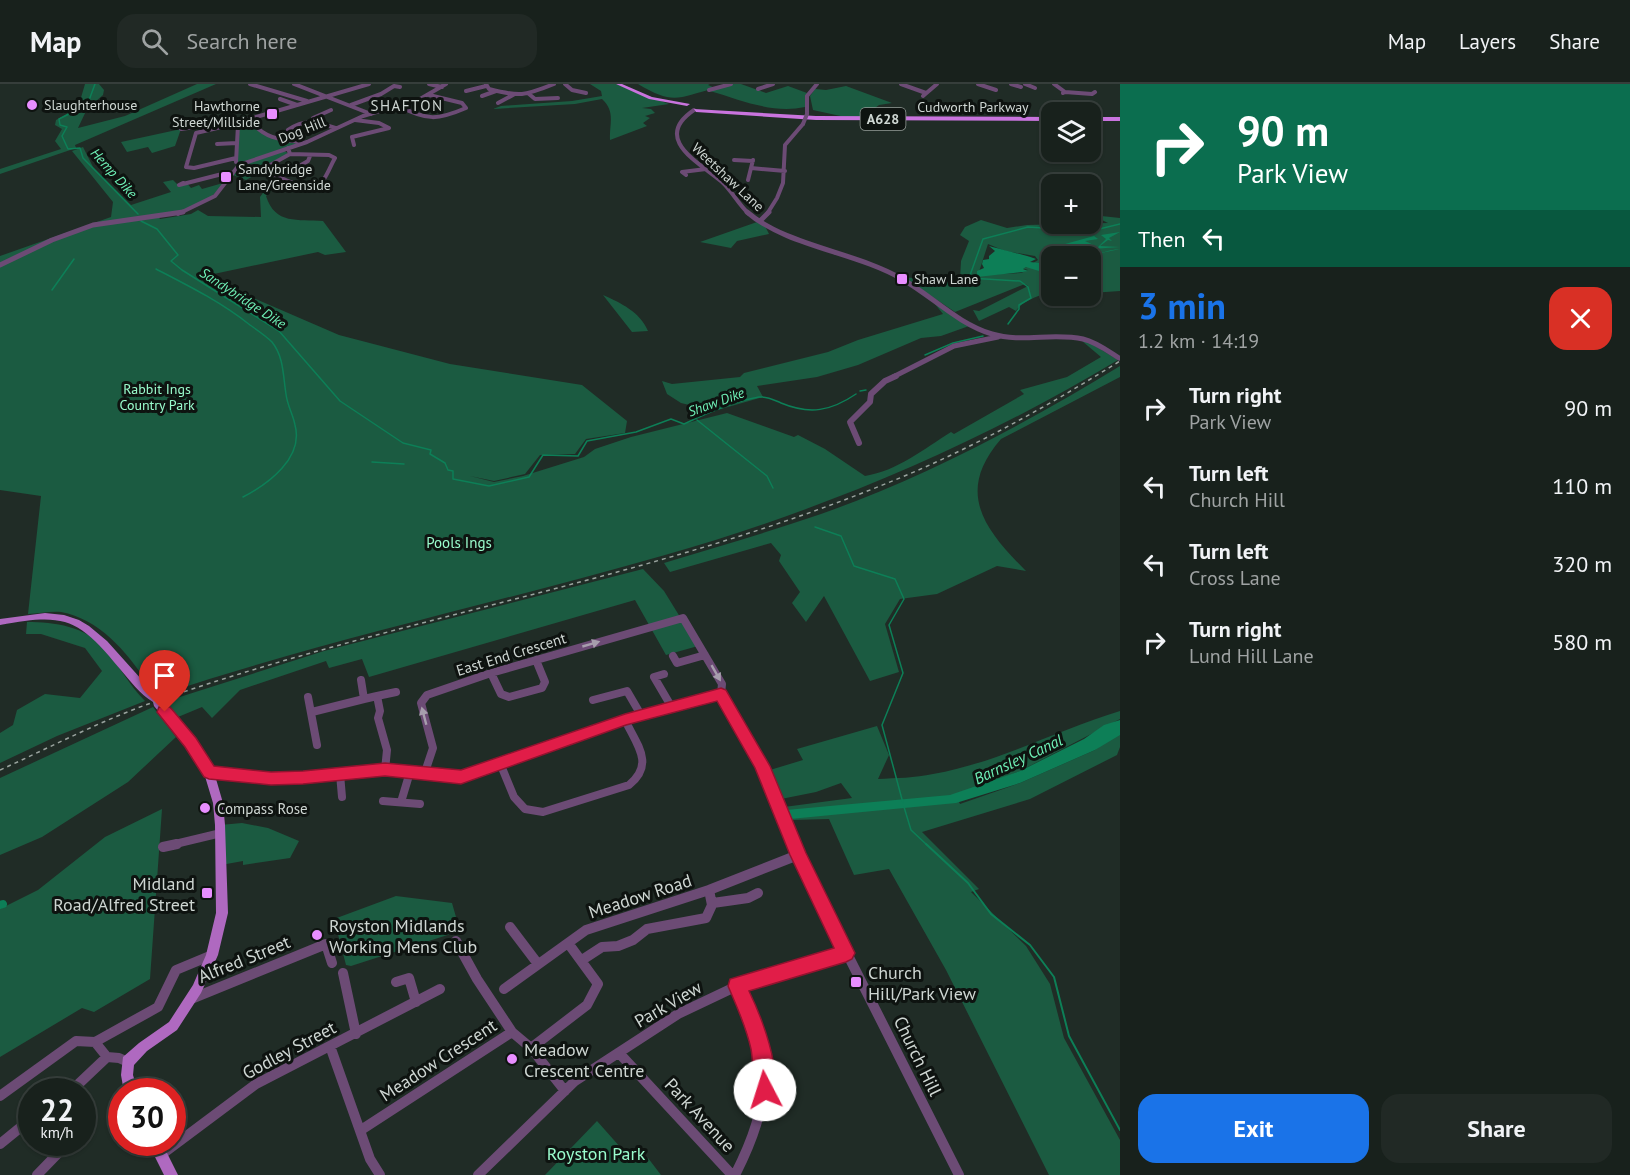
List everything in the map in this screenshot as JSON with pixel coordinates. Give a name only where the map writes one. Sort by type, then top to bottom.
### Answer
[{"type":"highway","name":"Cudworth Parkway","points":[[618,84],[685,109],[816,118],[1041,119]]},
{"type":"highway","points":[[1101,119],[1120,119]]},
{"type":"main road","points":[[0,622],[30,617],[64,618],[85,627],[109,647],[128,673],[191,742],[209,772],[218,804],[221,834],[222,913],[212,955],[191,999],[173,1026],[143,1047],[128,1062],[128,1078]]},
{"type":"main road","points":[[162,1156],[171,1175]]},
{"type":"street","points":[[250,84],[307,101]]},
{"type":"street","points":[[294,84],[371,114]]},
{"type":"street","points":[[181,129],[247,119],[369,84]]},
{"type":"street","points":[[429,84],[444,85]]},
{"type":"street","points":[[466,91],[486,85],[496,91],[513,95],[529,94],[554,84]]},
{"type":"street","points":[[565,84],[572,90],[587,93]]},
{"type":"street","points":[[709,90],[729,84]]},
{"type":"street","points":[[758,89],[773,84]]},
{"type":"street","points":[[818,84],[807,96],[807,114],[803,124],[785,145],[785,171],[779,195],[769,212],[760,221],[783,232],[881,267],[920,289],[965,322],[998,336]]},
{"type":"street","points":[[900,84],[925,95],[937,85]]},
{"type":"street","points":[[930,84],[937,85]]},
{"type":"street","points":[[978,84],[996,90]]},
{"type":"street","points":[[1011,84],[1021,87]]},
{"type":"street","points":[[1025,84],[1035,88]]},
{"type":"street","points":[[1058,84],[1063,92],[1092,94],[1095,92]]},
{"type":"street","name":"Dog Hill","points":[[230,172],[239,165],[307,142],[355,120],[429,95],[444,85]]},
{"type":"street","points":[[533,85],[541,88]]},
{"type":"street","points":[[342,86],[348,90]]},
{"type":"street","points":[[351,105],[394,86],[400,87]]},
{"type":"street","points":[[482,96],[496,91]]},
{"type":"street","points":[[529,94],[535,99]]},
{"type":"street","points":[[399,106],[426,119],[449,115],[466,108],[462,103],[429,95]]},
{"type":"street","points":[[498,103],[513,95]]},
{"type":"street","points":[[532,103],[531,100],[535,99],[558,98]]},
{"type":"street","points":[[280,102],[287,101],[297,105]]},
{"type":"street","points":[[685,109],[695,108]]},
{"type":"street","name":"Weetshaw Lane","points":[[685,109],[677,132],[679,144],[729,188],[750,215],[760,221]]},
{"type":"street","points":[[313,121],[313,118],[331,110]]},
{"type":"street","points":[[236,158],[194,168],[186,167],[196,133],[238,124],[247,119]]},
{"type":"street","points":[[247,119],[267,138],[307,142]]},
{"type":"street","points":[[352,141],[390,128],[379,123],[355,120]]},
{"type":"street","points":[[288,130],[299,122],[313,121],[336,128]]},
{"type":"street","points":[[238,124],[236,163],[239,165]]},
{"type":"street","points":[[295,141],[309,135]]},
{"type":"street","points":[[217,144],[237,142]]},
{"type":"street","points":[[288,148],[290,154]]},
{"type":"street","points":[[290,154],[310,156],[333,156],[335,158],[323,182],[316,185],[304,186],[263,168],[290,154]]},
{"type":"street","points":[[282,176],[308,161],[310,156]]},
{"type":"street","points":[[734,160],[753,160],[748,180]]},
{"type":"street","points":[[751,168],[785,171]]},
{"type":"street","points":[[686,175],[682,172],[706,169]]},
{"type":"street","points":[[186,183],[230,172]]},
{"type":"street","points":[[0,266],[56,239],[96,225],[129,218],[176,215],[189,211],[216,195],[230,172]]},
{"type":"street","points":[[859,443],[850,422],[870,402],[871,394],[885,381],[954,346],[998,336],[1076,337],[1093,342],[1119,358]]},
{"type":"street","name":"Church Hill","points":[[683,618],[722,684],[721,694],[762,766],[798,855],[959,1175]]},
{"type":"street","name":"East End Crescent","points":[[425,772],[433,748],[421,703],[427,695],[491,673],[683,618]]},
{"type":"street","points":[[673,656],[677,663],[705,655]]},
{"type":"street","points":[[491,673],[501,694],[509,698],[542,688],[545,682],[536,660]]},
{"type":"street","points":[[664,674],[654,677],[671,706]]},
{"type":"street","points":[[361,680],[364,699]]},
{"type":"street","points":[[593,700],[627,691],[641,715]]},
{"type":"street","points":[[312,712],[396,692]]},
{"type":"street","points":[[209,772],[271,778],[385,770],[461,777],[625,720],[721,694]]},
{"type":"street","points":[[377,696],[380,711],[378,718],[387,750],[385,770]]},
{"type":"street","points":[[308,697],[316,745]]},
{"type":"street","points":[[500,763],[514,796],[525,809],[543,812],[628,785],[640,776],[644,758],[625,720]]},
{"type":"street","points":[[401,802],[410,772]]},
{"type":"street","points":[[340,774],[342,797]]},
{"type":"street","points":[[383,801],[420,804]]},
{"type":"street","points":[[163,847],[221,834]]},
{"type":"street","name":"Meadow Road","points":[[504,989],[586,930],[709,890],[798,855]]},
{"type":"street","points":[[582,960],[602,947],[618,946],[633,940],[647,930],[706,918],[712,912],[713,903],[709,890]]},
{"type":"street","points":[[713,903],[748,898],[758,893]]},
{"type":"street","points":[[510,927],[538,964]]},
{"type":"street","points":[[456,941],[477,979],[512,1032]]},
{"type":"street","points":[[531,1048],[587,1005],[598,984],[568,943]]},
{"type":"street","name":"Alfred Street","points":[[191,999],[326,944],[332,963]]},
{"type":"street","name":"Park View","points":[[478,1175],[575,1081],[678,1014],[737,986],[846,953]]},
{"type":"street","points":[[0,1096],[76,1041],[95,1042],[158,1007],[176,970],[212,955]]},
{"type":"street","points":[[343,973],[356,1034]]},
{"type":"street","points":[[396,982],[412,976],[416,1002]]},
{"type":"street","points":[[733,1175],[759,1124],[765,1090],[759,1041],[753,1018],[737,986]]},
{"type":"street","name":"Godley Street","points":[[186,1130],[256,1084],[440,989]]},
{"type":"street","name":"Meadow Crescent","points":[[361,1130],[512,1032],[531,1048],[565,1091]]},
{"type":"street","points":[[95,1042],[107,1057],[119,1058],[128,1062]]},
{"type":"street","points":[[330,1046],[370,1159],[380,1175]]},
{"type":"street","name":"Park Avenue","points":[[619,1053],[733,1175]]},
{"type":"street","points":[[87,1078],[107,1057]]},
{"type":"street","points":[[0,1144],[18,1129]]},
{"type":"street","points":[[37,1175],[55,1156]]},
{"type":"green space","points":[[85,84],[99,84],[104,90],[103,95],[87,109],[78,128],[125,116],[197,84],[216,84],[75,145],[76,148],[0,174],[0,169],[61,149],[55,141],[62,129],[55,125],[56,120],[70,112],[67,106],[80,101]]},
{"type":"green space","points":[[590,84],[616,84],[669,104],[642,108],[651,109],[655,113],[645,116],[650,118],[643,123],[647,126],[610,140],[611,118],[609,109],[602,99],[575,104],[493,109],[501,106],[572,101],[602,96],[601,91]]},
{"type":"green space","points":[[638,84],[710,84],[708,85],[715,88],[676,98],[660,95]]},
{"type":"green space","points":[[741,84],[766,93],[788,86],[807,93],[805,107],[781,109],[769,107],[710,91]]},
{"type":"green space","points":[[846,86],[892,103],[875,108],[879,117],[845,117],[813,110],[810,96],[815,89],[826,90]]},
{"type":"green space","points":[[249,119],[262,132],[275,139],[307,142],[237,164],[238,125]]},
{"type":"green space","points":[[181,129],[175,146],[152,153],[148,147],[127,152],[121,142]]},
{"type":"green space","points":[[83,147],[93,167],[131,205],[171,192],[163,182],[173,180],[177,184],[186,182],[191,188],[199,185],[202,189],[223,183],[218,191],[203,202],[185,210],[158,216],[160,219],[191,214],[198,210],[208,216],[261,217],[260,197],[270,183],[271,191],[266,196],[275,212],[288,219],[323,221],[346,252],[325,255],[318,252],[209,275],[251,297],[339,335],[450,364],[582,385],[627,421],[625,433],[586,439],[575,454],[540,455],[525,474],[494,481],[470,476],[494,482],[523,476],[584,457],[595,449],[631,437],[727,413],[794,437],[798,435],[825,449],[865,476],[888,469],[951,432],[954,434],[1024,394],[1020,390],[1067,377],[1101,357],[1082,341],[1087,341],[1118,360],[1065,391],[954,447],[841,496],[783,518],[665,555],[288,656],[163,694],[172,685],[168,675],[147,682],[121,648],[88,622],[61,612],[28,614],[41,496],[0,490],[0,256],[111,217],[113,202],[72,151]]},
{"type":"green space","points":[[284,151],[288,153],[262,167],[260,170],[262,171],[246,180],[233,175],[242,165]]},
{"type":"green space","points":[[1101,216],[1120,218],[1120,291],[1101,292],[1101,246],[1041,246],[1041,295],[1023,304],[1016,311],[1009,307],[979,321],[973,310],[979,311],[1028,286],[1025,284],[955,312],[903,277],[953,282],[960,279],[961,261],[969,241],[960,235],[965,227],[981,220],[1007,228],[1041,225],[1041,234],[1101,234],[1101,223],[1108,223],[1101,220]],"holes":[[[988,244],[1005,251],[1035,256],[1038,260],[1022,268],[1028,270],[1021,273],[978,275]]]},
{"type":"green space","points":[[757,222],[765,226],[769,234],[737,241],[731,248],[700,242]]},
{"type":"green space","points":[[603,295],[635,313],[648,331],[632,332]]},
{"type":"green space","points":[[931,299],[969,326],[941,336],[921,338],[858,365],[817,377],[757,386],[763,397],[714,411],[681,403],[667,394],[662,381],[672,384],[740,377],[744,373],[828,352],[858,340],[943,314]]},
{"type":"green space","points":[[1120,366],[1120,377],[1001,439],[987,458],[980,476],[978,493],[981,509],[998,540],[1026,571],[997,566],[937,594],[900,599],[885,624],[899,672],[870,681],[824,596],[806,622],[792,603],[800,592],[779,561],[781,555],[771,543],[670,572],[664,563],[821,514],[899,483],[1011,429]]},
{"type":"green space","points":[[643,569],[664,591],[698,646],[666,655],[635,600],[369,677],[362,659],[329,668],[326,661],[240,690],[212,718],[202,707],[178,717],[164,702],[324,651]]},
{"type":"green space","points":[[27,622],[59,624],[79,630],[97,641],[145,701],[57,736],[0,763],[0,733],[13,725],[17,710],[45,694],[80,698],[102,671],[85,648],[41,634],[26,634]]},
{"type":"green space","points":[[153,707],[176,737],[128,782],[42,837],[0,855],[0,778]]},
{"type":"green space","points":[[1120,711],[1120,719],[1020,771],[956,796],[960,804],[1020,783],[1095,750],[1120,730],[1120,747],[1117,755],[1030,799],[922,832],[979,889],[971,892],[1026,946],[1050,984],[1064,1038],[1120,1140],[1120,1175],[1049,1175],[946,970],[889,869],[854,875],[829,819],[791,820],[784,807],[852,798],[841,783],[816,792],[781,799],[770,770],[803,760],[797,749],[877,726],[889,755],[878,779],[926,775],[980,762]]},
{"type":"green space","points":[[162,809],[150,979],[94,1012],[82,1008],[0,1057],[0,909],[38,890],[105,837]]},
{"type":"green space","points":[[242,823],[268,828],[299,841],[290,858],[243,865],[243,861],[221,865],[220,825]]},
{"type":"green space","points":[[396,896],[452,903],[460,931],[351,966],[346,965],[334,919]]},
{"type":"green space","name":"Royston Park","points":[[597,1121],[629,1157],[634,1160],[648,1158],[661,1175],[545,1175]]},
{"type":"shaded area","points":[[1120,232],[1109,238],[1112,241],[1108,240],[1099,246],[1106,239],[1101,235]]},
{"type":"shaded area","points":[[1094,236],[1098,239],[1085,241],[1096,246],[1064,246]]},
{"type":"shaded area","points":[[989,246],[1036,259],[1030,262],[1041,264],[1041,271],[1026,267],[1023,269],[1028,271],[977,277],[977,271],[984,268],[983,260],[989,259],[995,251]]},
{"type":"shaded area","name":"Barnsley Canal","points":[[1120,720],[1120,735],[1095,750],[1020,783],[956,803],[790,819],[786,810],[950,795],[1020,771],[1084,739],[1104,725]]},
{"type":"waterway","name":"Hemp Dike","points":[[95,84],[88,103],[70,108],[73,112],[59,119],[60,125],[67,127],[62,136],[68,149],[80,148],[83,158],[138,214]]},
{"type":"waterway","name":"Sandybridge Dike","points":[[141,221],[157,229],[178,255],[171,261],[182,270],[279,331],[340,401],[403,443],[431,450],[430,454],[445,463],[448,470],[453,471],[453,479],[489,486],[529,477],[543,455],[578,456],[587,441],[636,432],[671,419],[684,424],[740,401],[765,397],[792,407],[811,410],[838,404],[856,394]]},
{"type":"waterway","points":[[1008,324],[1019,309],[1019,305],[1031,298],[1028,287],[1020,281],[969,278],[983,239],[1028,227],[1091,231],[1120,224]]},
{"type":"waterway","points":[[52,290],[74,259]]},
{"type":"waterway","points":[[156,269],[228,309],[270,340],[279,354],[287,398],[295,425],[294,448],[282,469],[263,485],[243,497]]},
{"type":"waterway","name":"Shaw Dike","points":[[925,355],[953,343],[983,336]]},
{"type":"waterway","name":"Shaw Dike","points":[[860,391],[866,390]]},
{"type":"waterway","points":[[697,420],[767,476],[773,488]]},
{"type":"waterway","points":[[372,462],[404,464]]},
{"type":"waterway","points":[[815,527],[841,536],[854,566],[895,579],[904,599],[889,625],[903,673],[882,725],[903,803]]},
{"type":"waterway","points":[[904,807],[911,830],[927,845]]},
{"type":"waterway","points":[[926,844],[968,883],[991,914],[1030,945],[1054,977],[1069,1036],[1120,1130]]},
{"type":"railway","points":[[0,770],[135,709],[244,672],[610,574],[791,519],[880,486],[973,445],[1120,361]]},
{"type":"place","name":"Slaughterhouse","points":[[32,105]]},
{"type":"place","name":"Hawthorne Street/Millside","points":[[272,114]]},
{"type":"place","name":"Sandybridge Lane/Greenside","points":[[226,177]]},
{"type":"place","name":"Shaw Lane","points":[[902,279]]},
{"type":"place","name":"Compass Rose","points":[[205,808]]},
{"type":"place","name":"Midland Road/Alfred Street","points":[[207,893]]},
{"type":"place","name":"Royston Midlands Working Mens Club","points":[[317,935]]},
{"type":"place","name":"Church Hill/Park View","points":[[856,982]]},
{"type":"place","name":"Meadow Crescent Centre","points":[[512,1059]]},
{"type":"district","name":"SHAFTON","points":[[407,105]]},
{"type":"route","points":[[165,712],[191,742],[209,772],[271,778],[303,778],[385,770],[461,777],[625,720],[721,694],[762,766],[798,855],[846,953],[737,986],[753,1018],[761,1052],[765,1090]]},
{"type":"park label","name":"Rabbit Ings Country Park","points":[[157,398]]},
{"type":"park label","name":"Pools Ings","points":[[459,542]]}]
